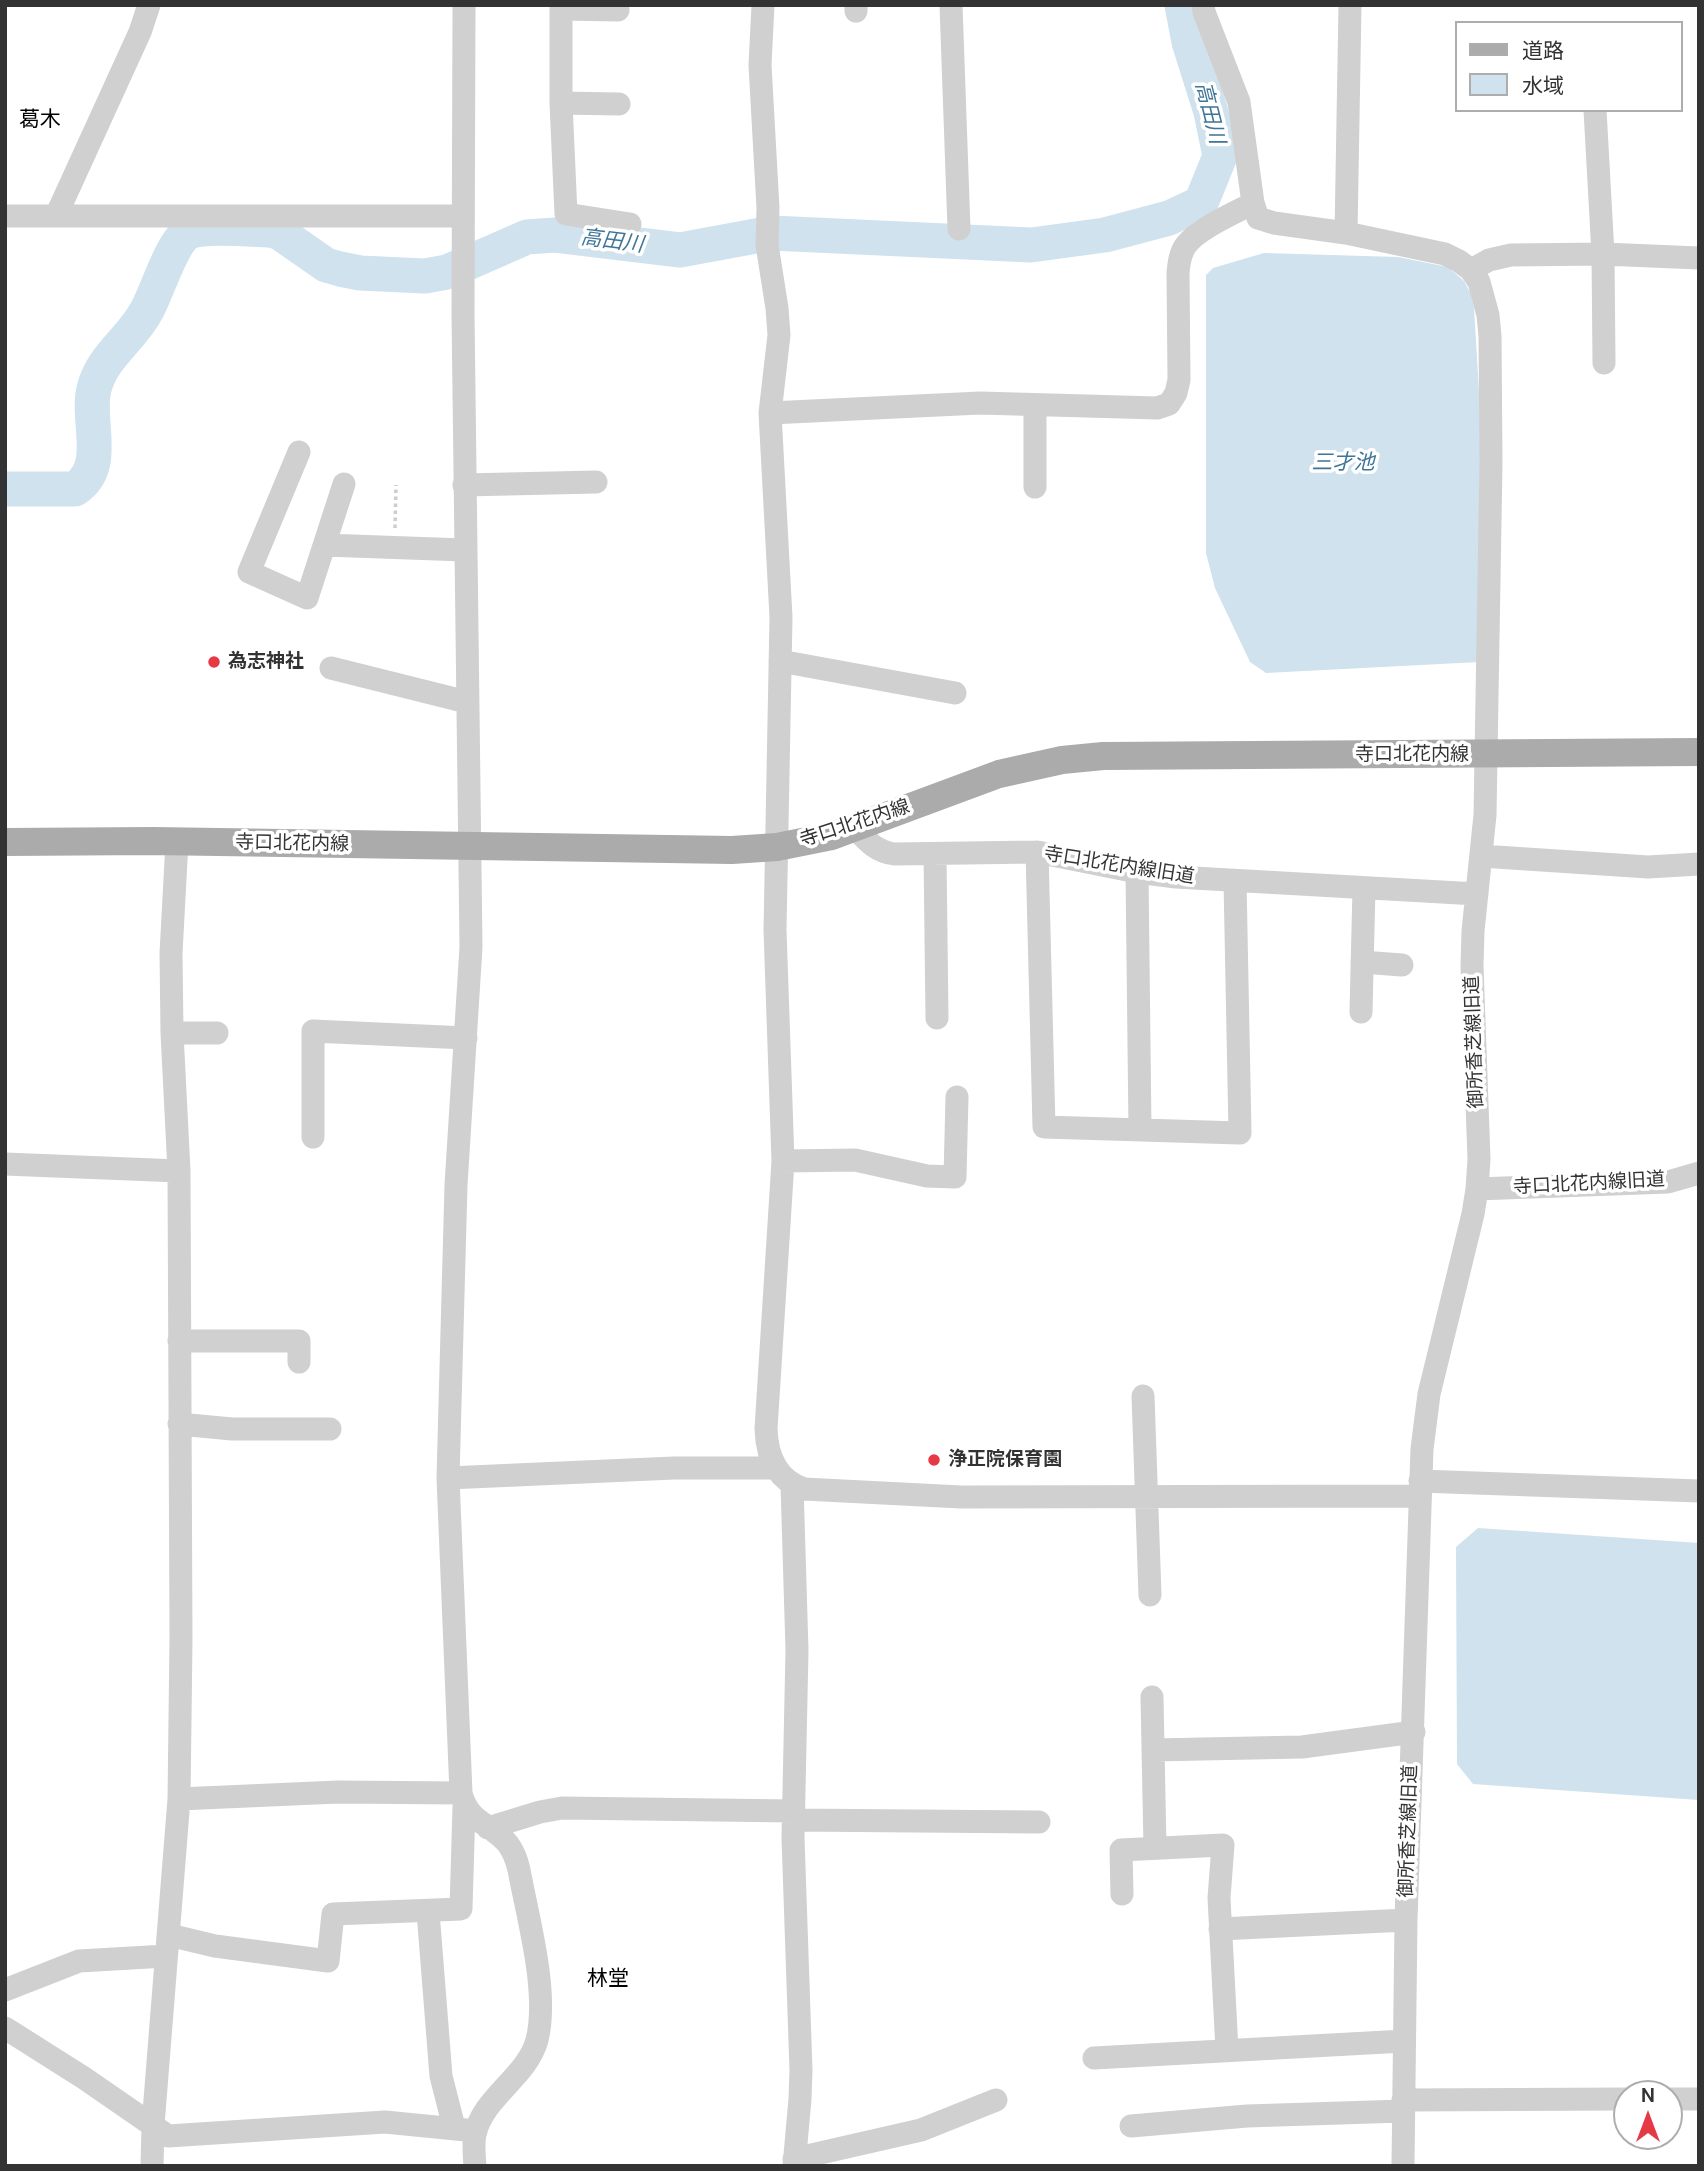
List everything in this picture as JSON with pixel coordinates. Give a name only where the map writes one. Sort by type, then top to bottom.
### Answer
[{"type":"main road","name":"寺口北花内線","points":[[5,842],[732,850],[806,842],[855,828],[999,774],[1062,760],[1103,757],[1699,752]]},
{"type":"street","points":[[56,216],[140,32],[149,5]]},
{"type":"street","points":[[5,1990],[79,1961],[168,1946],[215,1946],[328,1961],[333,1914],[461,1909],[462,1799],[448,1478],[456,1185],[471,947],[464,550],[464,5]]},
{"type":"street","points":[[763,5],[760,65],[768,208],[767,244],[778,308],[779,335],[770,413],[780,573],[775,930],[783,1161],[766,1429],[770,1457],[776,1468],[792,1485],[804,1489],[903,1495],[1146,1497],[1420,1488],[1699,1492]]},
{"type":"street","points":[[951,5],[960,229]]},
{"type":"street","points":[[1203,5],[1203,12],[1239,102],[1253,203],[1258,218],[1445,254],[1471,270],[1489,260],[1511,255],[1603,254],[1699,258]]},
{"type":"street","points":[[1346,233],[1350,5]]},
{"type":"street","points":[[618,10],[561,7],[561,103],[566,214],[630,224]]},
{"type":"street","points":[[561,103],[619,104]]},
{"type":"street","points":[[1595,112],[1603,254],[1604,363]]},
{"type":"street","points":[[770,413],[980,403],[1157,408],[1170,404],[1179,380],[1178,272],[1184,247],[1195,236],[1253,203]]},
{"type":"street","points":[[5,216],[463,216]]},
{"type":"street","name":"御所香芝線旧道","points":[[1403,2166],[1406,1920],[1424,1424],[1478,1189],[1472,966],[1485,815],[1491,462],[1490,336],[1484,296],[1471,270]]},
{"type":"street","points":[[1035,405],[1035,487]]},
{"type":"street","points":[[299,452],[249,572],[307,598],[344,484]]},
{"type":"street","points":[[464,485],[596,482]]},
{"type":"street","points":[[324,545],[464,550]]},
{"type":"street","points":[[780,661],[955,693]]},
{"type":"street","points":[[331,668],[467,702]]},
{"type":"street","name":"寺口北花内線旧道","points":[[855,828],[881,852],[894,854],[1037,852],[1137,872],[1235,881],[1477,894]]},
{"type":"street","points":[[152,2166],[179,1798],[179,1171],[171,953],[177,842]]},
{"type":"street","points":[[1037,852],[1044,1127],[1240,1133],[1235,881]]},
{"type":"street","points":[[935,854],[936,1018]]},
{"type":"street","points":[[1481,856],[1638,867],[1699,864]]},
{"type":"street","points":[[1137,872],[1140,1130]]},
{"type":"street","points":[[1362,1012],[1364,888]]},
{"type":"street","points":[[1362,962],[1402,965]]},
{"type":"street","points":[[313,1137],[313,1031],[466,1038]]},
{"type":"street","points":[[172,1033],[217,1033]]},
{"type":"street","points":[[783,1161],[855,1160],[927,1176],[955,1177],[957,1097]]},
{"type":"street","points":[[5,1164],[179,1171]]},
{"type":"street","name":"寺口北花内線旧道","points":[[1478,1189],[1668,1182],[1699,1173]]},
{"type":"street","points":[[179,1341],[299,1341],[299,1362]]},
{"type":"street","points":[[1143,1396],[1150,1595]]},
{"type":"street","points":[[179,1424],[232,1429],[330,1429]]},
{"type":"street","points":[[448,1478],[674,1468],[776,1468]]},
{"type":"street","points":[[792,1485],[797,1650],[793,1815],[801,2070],[794,2162],[921,2130],[996,2100]]},
{"type":"street","points":[[1152,1697],[1156,1848]]},
{"type":"street","points":[[1153,1750],[1302,1747],[1413,1732]]},
{"type":"street","points":[[179,1798],[338,1792],[462,1799]]},
{"type":"street","points":[[462,1799],[472,1816],[508,1843],[514,1854],[540,1988],[537,2040],[529,2060],[465,2129]]},
{"type":"street","points":[[488,1828],[562,1808],[1039,1822]]},
{"type":"street","points":[[1122,1894],[1121,1850],[1223,1845],[1219,1898],[1227,2050]]},
{"type":"street","points":[[428,1912],[441,2076],[465,2129],[475,2166]]},
{"type":"street","points":[[1220,1929],[1406,1920]]},
{"type":"street","points":[[5,2028],[168,2136],[385,2122],[465,2129]]},
{"type":"street","points":[[1094,2057],[1404,2041]]},
{"type":"street","points":[[1131,2126],[1403,2106],[1613,2099]]},
{"type":"path","points":[[394,548],[396,485]]},
{"type":"water","name":"三才池","points":[[1264,253],[1398,257],[1448,267],[1464,281],[1471,294],[1481,425],[1479,662],[1266,673],[1250,662],[1215,588],[1206,553],[1206,275],[1213,268]]},
{"type":"water","points":[[1478,1528],[1699,1543],[1699,1800],[1473,1784],[1457,1764],[1456,1547]]},
{"type":"waterway","name":"高田川","points":[[5,489],[75,489],[85,480],[94,456],[92,402],[98,377],[110,357],[134,330],[147,310],[180,240],[193,231],[214,228],[271,230],[280,233],[326,265],[360,273],[425,276],[447,272],[527,237],[555,235],[680,250],[772,233],[1031,245],[1105,235],[1169,218],[1201,203],[1220,156],[1211,112],[1189,42],[1182,5]]},
{"type":"place","name":"為志神社","points":[[214,662]]},
{"type":"place","name":"浄正院保育園","points":[[934,1460]]},
{"type":"district","name":"葛木","points":[[40,120]]},
{"type":"district","name":"林堂","points":[[608,1979]]}]
